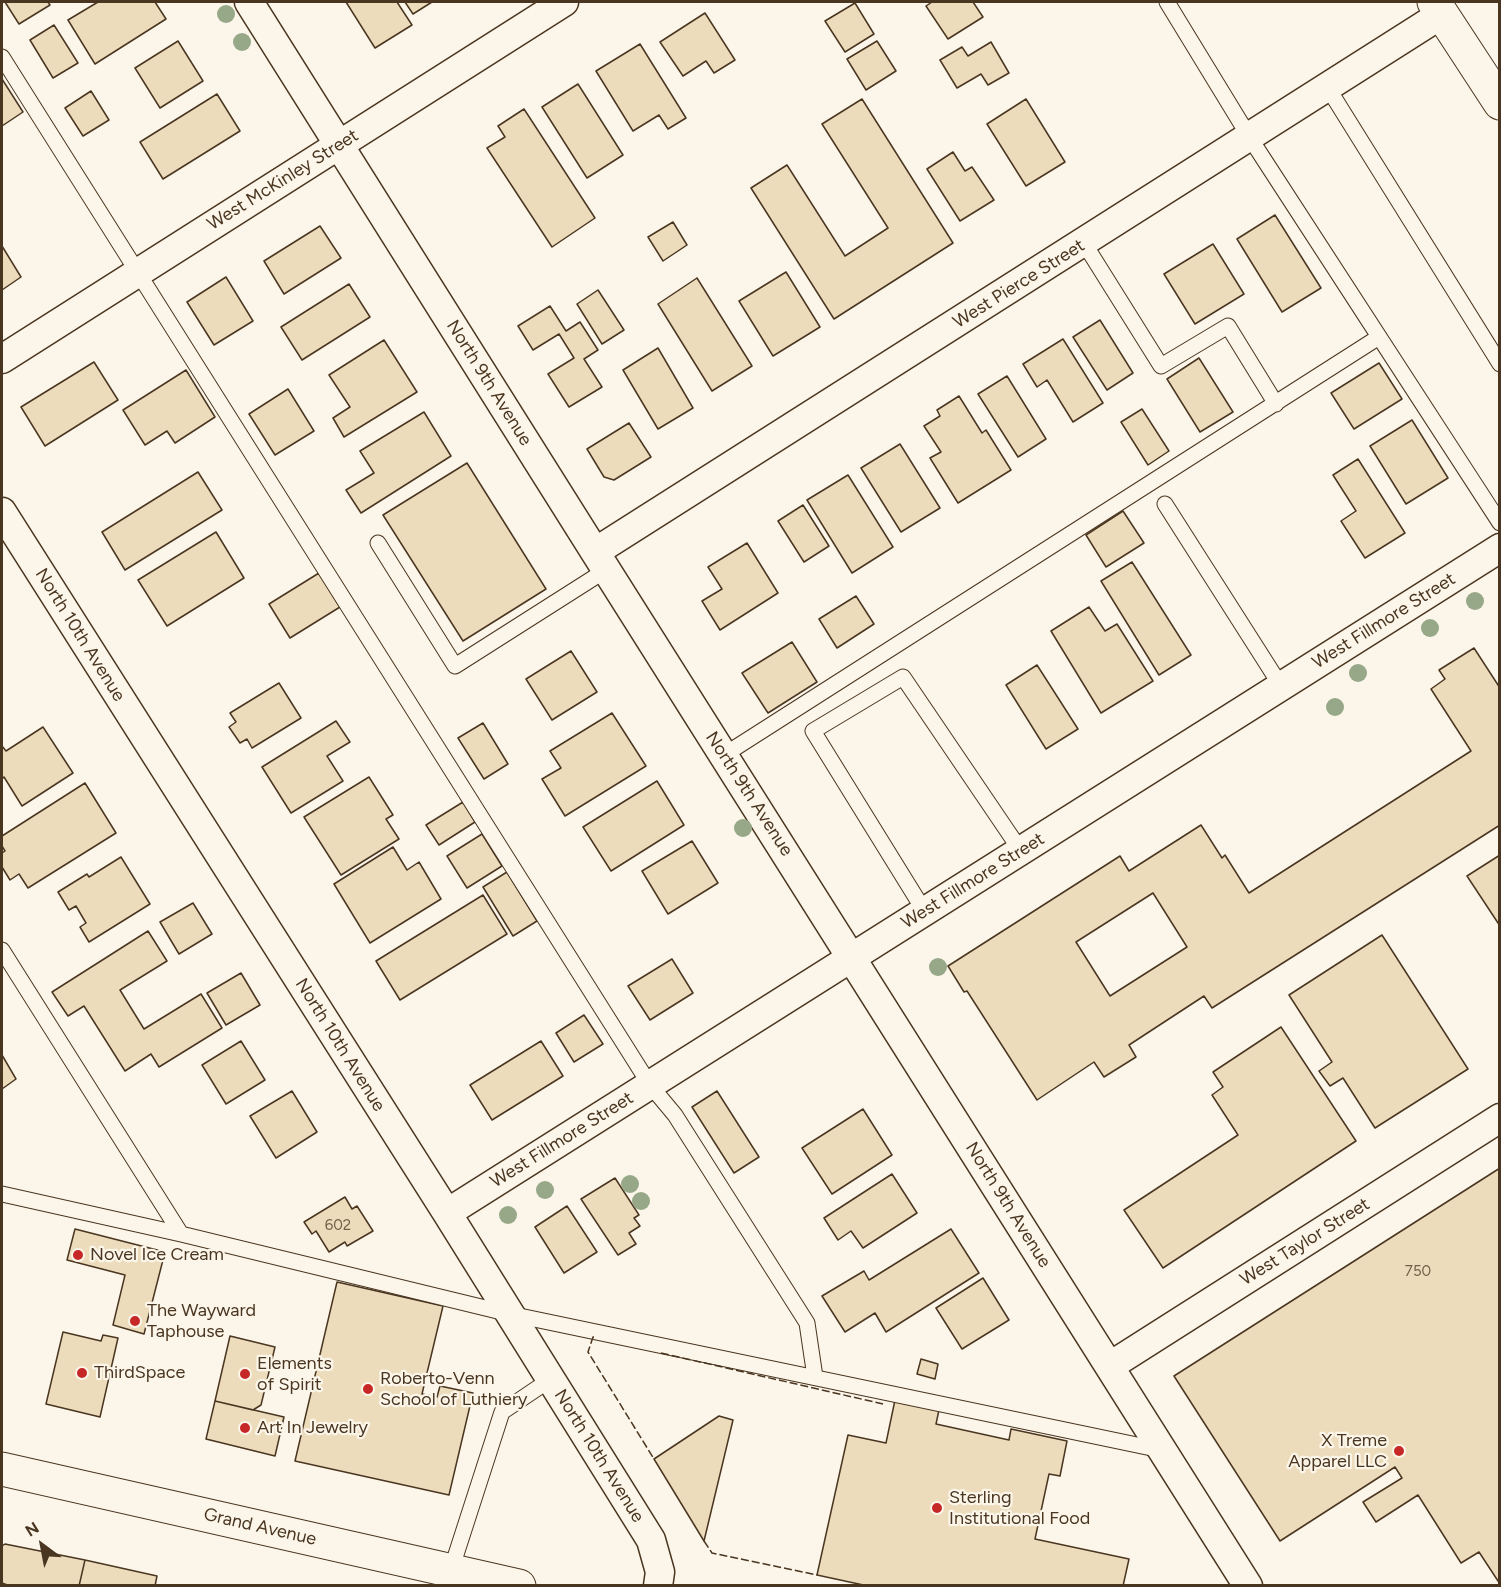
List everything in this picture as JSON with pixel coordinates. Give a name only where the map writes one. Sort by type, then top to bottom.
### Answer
[{"type":"main road","points":[[1438,8],[1500,104]]},
{"type":"main road","name":"Grand Avenue","points":[[2,1468],[519,1586]]},
{"type":"street","name":"North 9th Avenue","points":[[249,2],[1248,1586]]},
{"type":"street","name":"West McKinley Street","points":[[2,359],[558,3]]},
{"type":"street","name":"West Pierce Street","points":[[600,561],[1084,243],[1328,88],[1438,8]]},
{"type":"street","name":"North 10th Avenue","points":[[2,512],[447,1213],[651,1540],[660,1572],[658,1586]]},
{"type":"street","name":"West Fillmore Street","points":[[447,1213],[1500,548]]},
{"type":"street","name":"West Taylor Street","points":[[1110,1366],[1500,1118]]},
{"type":"lane","points":[[1167,2],[1250,138],[1500,524]]},
{"type":"lane","points":[[2,57],[651,1085],[675,1115],[807,1323],[815,1377]]},
{"type":"lane","points":[[1328,88],[1500,364]]},
{"type":"lane","points":[[1084,243],[1161,366],[1228,326],[1276,404]]},
{"type":"lane","points":[[724,755],[1379,337]]},
{"type":"lane","points":[[1165,504],[1281,686]]},
{"type":"lane","points":[[378,543],[455,666],[600,561]]},
{"type":"lane","points":[[925,912],[813,731],[903,677],[1021,851]]},
{"type":"lane","points":[[2,950],[181,1234]]},
{"type":"lane","points":[[2,1194],[181,1234],[510,1314],[1164,1450]]},
{"type":"lane","points":[[451,1570],[502,1412],[551,1379]]},
{"type":"building","points":[[5,2],[48,2],[50,5],[19,24]]},
{"type":"building","points":[[98,2],[155,2],[166,19],[95,64],[68,20]]},
{"type":"building","points":[[346,2],[397,2],[412,25],[375,48]]},
{"type":"building","points":[[405,2],[432,2],[413,14]]},
{"type":"building","points":[[932,2],[973,2],[983,17],[948,39],[926,6]]},
{"type":"building","points":[[855,3],[874,34],[845,52],[825,21]]},
{"type":"building","points":[[705,13],[735,60],[714,73],[706,61],[683,76],[660,42]]},
{"type":"building","points":[[54,25],[78,63],[53,78],[30,40]]},
{"type":"building","points":[[178,41],[203,81],[160,108],[135,68]]},
{"type":"building","points":[[877,41],[896,71],[866,90],[847,59]]},
{"type":"building","points":[[991,42],[1009,73],[988,85],[981,74],[957,88],[940,60],[962,47],[968,56]]},
{"type":"building","points":[[640,44],[686,118],[668,129],[659,115],[633,131],[596,71]]},
{"type":"building","points":[[2,79],[23,112],[2,126]]},
{"type":"building","points":[[578,84],[623,155],[587,178],[542,107]]},
{"type":"building","points":[[91,91],[109,120],[83,136],[65,108]]},
{"type":"building","points":[[217,94],[240,131],[163,179],[140,142]]},
{"type":"building","points":[[862,99],[953,243],[834,319],[751,188],[787,165],[845,256],[888,228],[822,124]]},
{"type":"building","points":[[1026,99],[1065,162],[1026,186],[987,124]]},
{"type":"building","points":[[524,109],[595,218],[552,247],[487,148],[505,137],[498,126]]},
{"type":"building","points":[[953,152],[965,171],[972,167],[994,200],[960,221],[927,169]]},
{"type":"building","points":[[1275,215],[1321,288],[1282,312],[1237,239]]},
{"type":"building","points":[[673,222],[687,245],[663,261],[648,237]]},
{"type":"building","points":[[320,226],[341,258],[284,294],[264,261]]},
{"type":"building","points":[[1213,244],[1244,294],[1195,324],[1164,274]]},
{"type":"building","points":[[2,246],[21,277],[2,290]]},
{"type":"building","points":[[786,272],[820,327],[773,356],[739,301]]},
{"type":"building","points":[[226,277],[253,321],[214,345],[187,302]]},
{"type":"building","points":[[697,278],[752,366],[712,391],[658,304]]},
{"type":"building","points":[[349,284],[370,317],[302,360],[281,327]]},
{"type":"building","points":[[598,290],[624,330],[602,344],[577,304]]},
{"type":"building","points":[[550,306],[566,331],[580,322],[598,350],[584,359],[602,387],[569,407],[548,374],[574,358],[559,334],[533,350],[518,326]]},
{"type":"building","points":[[1100,320],[1133,373],[1107,390],[1073,337]]},
{"type":"building","points":[[1063,339],[1103,403],[1073,422],[1047,380],[1037,387],[1023,364]]},
{"type":"building","points":[[384,340],[417,392],[344,437],[333,418],[350,407],[329,375]]},
{"type":"building","points":[[658,348],[693,408],[658,429],[623,370]]},
{"type":"building","points":[[1199,358],[1233,412],[1200,432],[1167,379]]},
{"type":"building","points":[[94,362],[118,400],[45,446],[21,407]]},
{"type":"building","points":[[1379,363],[1402,399],[1354,429],[1331,393]]},
{"type":"building","points":[[186,370],[215,417],[175,443],[167,431],[145,445],[123,410]]},
{"type":"building","points":[[1007,376],[1046,439],[1018,457],[978,394]]},
{"type":"building","points":[[288,389],[314,431],[275,455],[249,414]]},
{"type":"building","points":[[959,396],[982,433],[986,430],[1011,470],[958,503],[930,458],[941,452],[924,426],[940,416],[937,410]]},
{"type":"building","points":[[1142,409],[1169,451],[1148,465],[1121,422]]},
{"type":"building","points":[[424,412],[451,456],[361,513],[346,490],[374,473],[360,451]]},
{"type":"building","points":[[1412,420],[1448,478],[1406,504],[1370,446]]},
{"type":"building","points":[[629,423],[651,457],[614,480],[604,477],[587,449]]},
{"type":"building","points":[[900,444],[940,508],[901,532],[861,468]]},
{"type":"building","points":[[1358,459],[1405,533],[1365,558],[1341,521],[1356,511],[1333,475]]},
{"type":"building","points":[[467,463],[546,589],[463,641],[383,515]]},
{"type":"building","points":[[198,472],[222,510],[125,570],[102,532]]},
{"type":"building","points":[[848,475],[893,547],[852,573],[807,500]]},
{"type":"building","points":[[803,505],[829,546],[804,562],[778,521]]},
{"type":"building","points":[[1123,511],[1144,543],[1106,567],[1086,535]]},
{"type":"building","points":[[216,532],[244,578],[167,626],[138,580]]},
{"type":"building","points":[[747,543],[778,593],[720,630],[702,601],[722,589],[708,567]]},
{"type":"building","points":[[1132,562],[1191,655],[1159,675],[1101,581]]},
{"type":"building","points":[[319,573],[340,607],[290,638],[269,604]]},
{"type":"building","points":[[856,596],[874,624],[837,648],[819,619]]},
{"type":"building","points":[[1089,607],[1105,631],[1117,624],[1153,681],[1101,713],[1051,631]]},
{"type":"building","points":[[792,642],[817,682],[768,713],[742,673]]},
{"type":"building","points":[[1474,648],[1500,688],[1500,825],[1212,1008],[1204,996],[1129,1045],[1136,1057],[1104,1077],[1094,1062],[1037,1100],[967,991],[964,992],[948,966],[1120,856],[1129,871],[1201,825],[1222,858],[1225,855],[1249,893],[1471,751],[1431,689],[1445,679],[1439,670]],"holes":[[[1153,893],[1187,947],[1110,996],[1076,942]]]},
{"type":"building","points":[[571,651],[597,692],[552,720],[526,679]]},
{"type":"building","points":[[1037,665],[1078,729],[1046,749],[1006,685]]},
{"type":"building","points":[[279,683],[301,718],[252,748],[247,739],[240,743],[229,727],[236,722],[230,713]]},
{"type":"building","points":[[612,713],[646,766],[565,816],[542,779],[561,768],[550,751]]},
{"type":"building","points":[[336,721],[350,742],[327,756],[343,781],[291,813],[262,767]]},
{"type":"building","points":[[483,723],[508,764],[484,779],[458,738]]},
{"type":"building","points":[[43,727],[73,773],[22,806],[4,777],[2,779],[2,746],[6,751]]},
{"type":"building","points":[[369,777],[393,815],[386,819],[399,839],[341,875],[304,817]]},
{"type":"building","points":[[657,781],[684,825],[611,871],[583,827]]},
{"type":"building","points":[[85,783],[116,833],[28,888],[19,874],[10,880],[2,867],[2,853],[5,851],[2,846],[2,836]]},
{"type":"building","points":[[463,802],[475,822],[439,845],[426,825]]},
{"type":"building","points":[[482,834],[502,866],[467,888],[447,856]]},
{"type":"building","points":[[692,841],[718,883],[668,914],[642,871]]},
{"type":"building","points":[[393,847],[407,870],[419,862],[441,899],[370,943],[334,884]]},
{"type":"building","points":[[1500,855],[1500,926],[1467,876]]},
{"type":"building","points":[[121,857],[150,904],[89,942],[80,927],[86,923],[76,906],[69,910],[58,892],[87,874],[89,877]]},
{"type":"building","points":[[507,872],[537,921],[513,936],[483,887]]},
{"type":"building","points":[[483,895],[507,934],[400,1000],[376,961]]},
{"type":"building","points":[[193,903],[212,934],[179,954],[160,922]]},
{"type":"building","points":[[148,931],[167,961],[120,990],[144,1029],[201,994],[222,1028],[159,1067],[151,1054],[125,1071],[84,1006],[68,1016],[52,992]]},
{"type":"building","points":[[1382,935],[1468,1069],[1375,1128],[1343,1078],[1330,1086],[1319,1071],[1332,1062],[1289,995]]},
{"type":"building","points":[[672,959],[693,993],[650,1020],[628,986]]},
{"type":"building","points":[[241,973],[260,1005],[226,1025],[207,993]]},
{"type":"building","points":[[584,1015],[603,1044],[574,1062],[556,1033]]},
{"type":"building","points":[[1281,1027],[1356,1141],[1163,1268],[1124,1210],[1238,1135],[1212,1095],[1223,1087],[1213,1072]]},
{"type":"building","points":[[241,1041],[265,1080],[226,1104],[202,1065]]},
{"type":"building","points":[[541,1041],[563,1076],[492,1120],[470,1085]]},
{"type":"building","points":[[2,1055],[16,1079],[2,1089]]},
{"type":"building","points":[[292,1091],[317,1132],[276,1158],[250,1116]]},
{"type":"building","points":[[717,1091],[759,1157],[734,1173],[692,1107]]},
{"type":"building","points":[[863,1109],[892,1155],[832,1194],[802,1148]]},
{"type":"building","points":[[1500,1168],[1500,1584],[1479,1552],[1461,1563],[1418,1495],[1376,1522],[1363,1502],[1402,1478],[1395,1467],[1280,1541],[1174,1376]]},
{"type":"building","points":[[892,1174],[917,1213],[863,1248],[851,1231],[838,1240],[824,1218]]},
{"type":"building","points":[[615,1178],[639,1215],[634,1218],[640,1226],[629,1233],[636,1244],[618,1255],[581,1199]]},
{"type":"building","points":[[345,1197],[352,1209],[357,1206],[373,1231],[347,1246],[345,1242],[329,1252],[316,1231],[312,1234],[304,1222]]},
{"type":"building","points":[[567,1206],[597,1252],[564,1273],[535,1227]]},
{"type":"building","points":[[75,1229],[165,1252],[144,1334],[113,1325],[125,1275],[67,1260]]},
{"type":"building","points":[[951,1229],[979,1273],[886,1332],[875,1313],[845,1332],[822,1296],[864,1271],[869,1280]]},
{"type":"building","points":[[983,1278],[1009,1320],[962,1349],[936,1308]]},
{"type":"building","name":"Roberto-Venn School of Luthiery","points":[[337,1282],[443,1306],[422,1394],[437,1397],[440,1386],[473,1393],[449,1495],[295,1461]]},
{"type":"building","name":"ThirdSpace","points":[[63,1332],[101,1341],[103,1335],[118,1338],[100,1417],[46,1404]]},
{"type":"building","name":"Elements of Spirit","points":[[230,1336],[275,1347],[261,1405],[253,1410],[215,1401]]},
{"type":"building","points":[[921,1359],[938,1364],[935,1379],[917,1374]]},
{"type":"building","name":"Sterling Institutional Food","points":[[895,1400],[939,1410],[936,1424],[1009,1440],[1011,1429],[1067,1441],[1060,1476],[1049,1474],[1035,1539],[1129,1559],[1123,1586],[868,1586],[817,1575],[848,1435],[886,1443]]},
{"type":"building","name":"Art In Jewelry","points":[[215,1401],[284,1417],[275,1456],[206,1439]]},
{"type":"building","points":[[719,1416],[733,1420],[704,1541],[654,1459]]},
{"type":"building","points":[[5,1544],[85,1560],[79,1586],[10,1586],[2,1583],[2,1546]]},
{"type":"building","points":[[85,1560],[157,1576],[155,1586],[79,1586]]},
{"type":"fence","points":[[594,1337],[588,1352],[654,1459]]},
{"type":"fence","points":[[661,1353],[883,1404]]},
{"type":"fence","points":[[704,1541],[712,1553],[817,1575]]},
{"type":"place","name":"Novel Ice Cream","points":[[78,1255]]},
{"type":"place","name":"The Wayward Taphouse","points":[[135,1321]]},
{"type":"place","name":"ThirdSpace","points":[[82,1373]]},
{"type":"place","name":"Elements of Spirit","points":[[245,1374]]},
{"type":"place","name":"Roberto-Venn School of Luthiery","points":[[368,1389]]},
{"type":"place","name":"Art In Jewelry","points":[[245,1428]]},
{"type":"place","name":"X Treme Apparel LLC","points":[[1399,1451]]},
{"type":"place","name":"Sterling Institutional Food","points":[[937,1508]]}]
